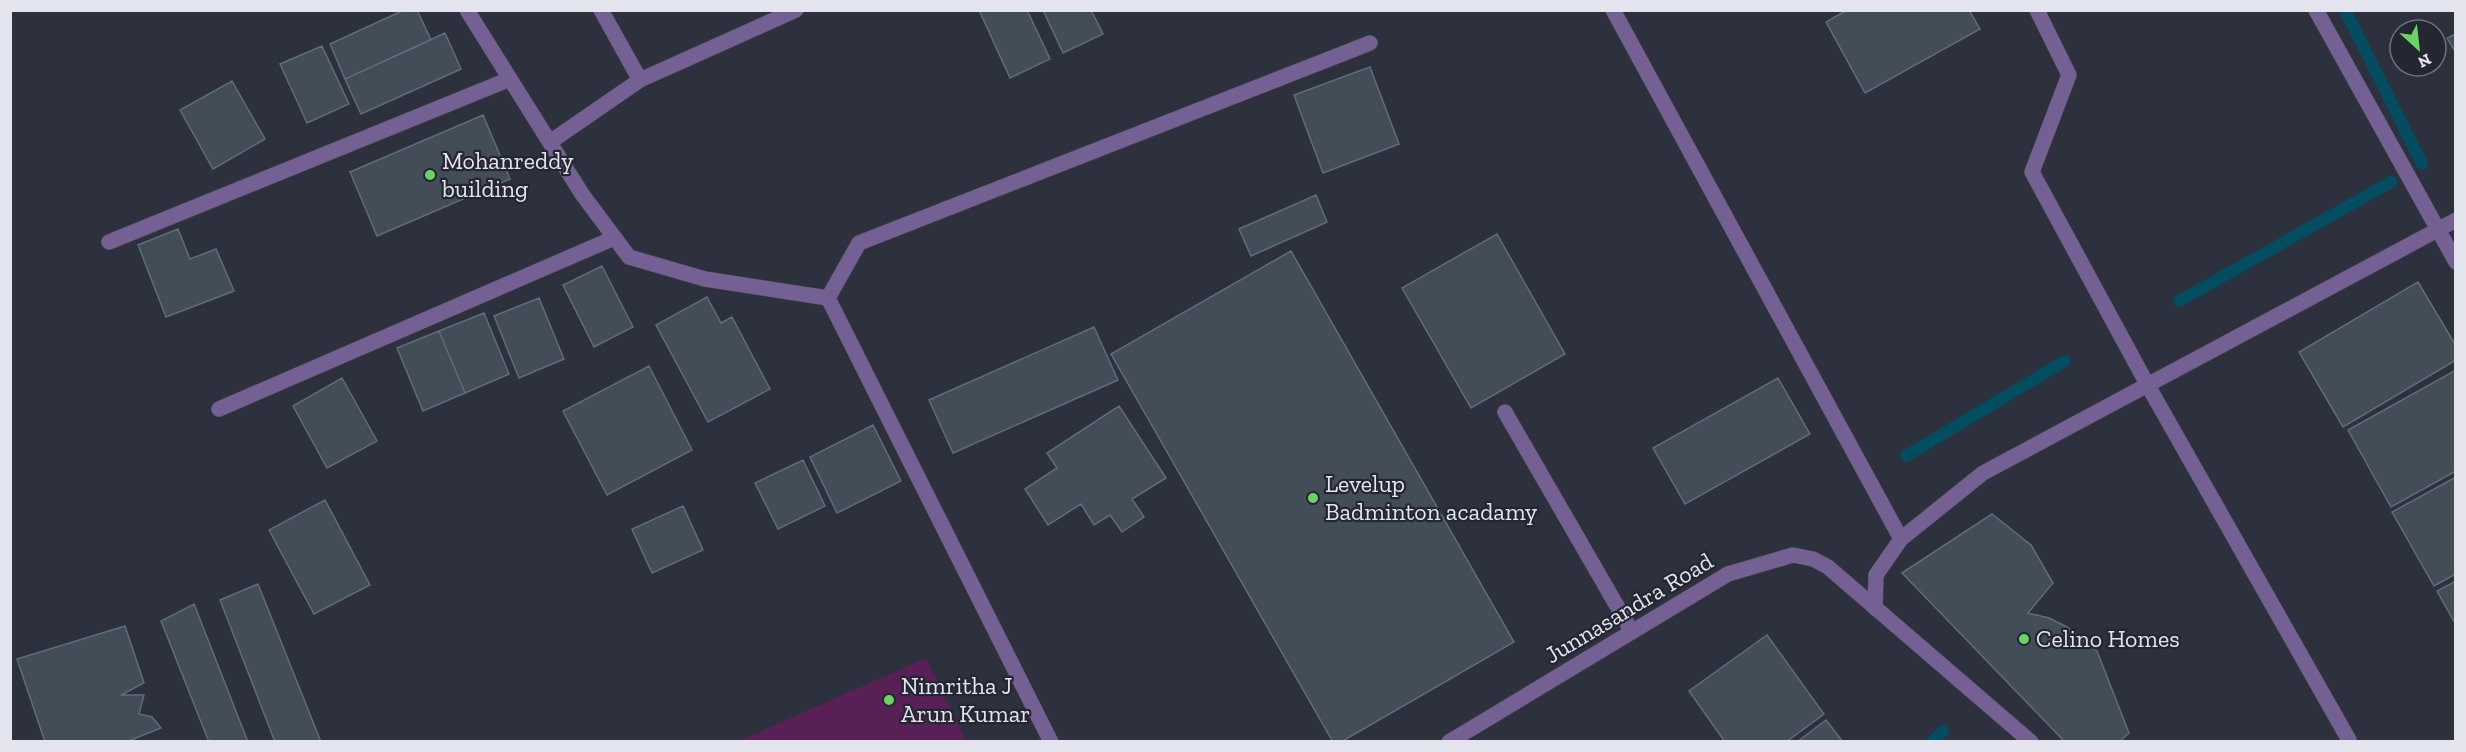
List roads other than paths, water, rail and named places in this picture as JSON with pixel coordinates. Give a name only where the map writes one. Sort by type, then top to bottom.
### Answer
[{"type":"street","points":[[467,10],[582,194],[629,257],[705,279],[828,298]]},
{"type":"street","points":[[601,10],[640,80]]},
{"type":"street","points":[[550,142],[640,80],[796,10]]},
{"type":"street","points":[[1613,10],[1901,539]]},
{"type":"street","points":[[2037,10],[2069,75],[2032,172],[2147,384],[2349,740]]},
{"type":"street","points":[[2316,10],[2456,262]]},
{"type":"street","points":[[828,298],[859,243],[1370,43]]},
{"type":"street","points":[[109,242],[510,79]]},
{"type":"street","points":[[1875,608],[1876,575],[1901,539],[1983,473],[2456,220]]},
{"type":"street","points":[[219,409],[614,238]]},
{"type":"street","points":[[828,298],[1051,741]]},
{"type":"street","points":[[1505,412],[1632,632]]},
{"type":"street","name":"Junnasandra Road","points":[[1449,741],[1728,574],[1793,555],[1814,559],[1828,567],[2031,741]]},
{"type":"waterway","points":[[2345,10],[2422,164]]},
{"type":"waterway","points":[[2179,301],[2391,182]]},
{"type":"waterway","points":[[1906,456],[2065,361]]},
{"type":"waterway","points":[[1932,742],[1943,731]]},
{"type":"place","name":"Mohanreddy building","points":[[430,175]]},
{"type":"place","name":"Levelup Badminton acadamy","points":[[1313,498]]},
{"type":"place","name":"Celino Homes","points":[[2024,639]]},
{"type":"place","name":"Nimritha J Arun Kumar","points":[[889,700]]}]
